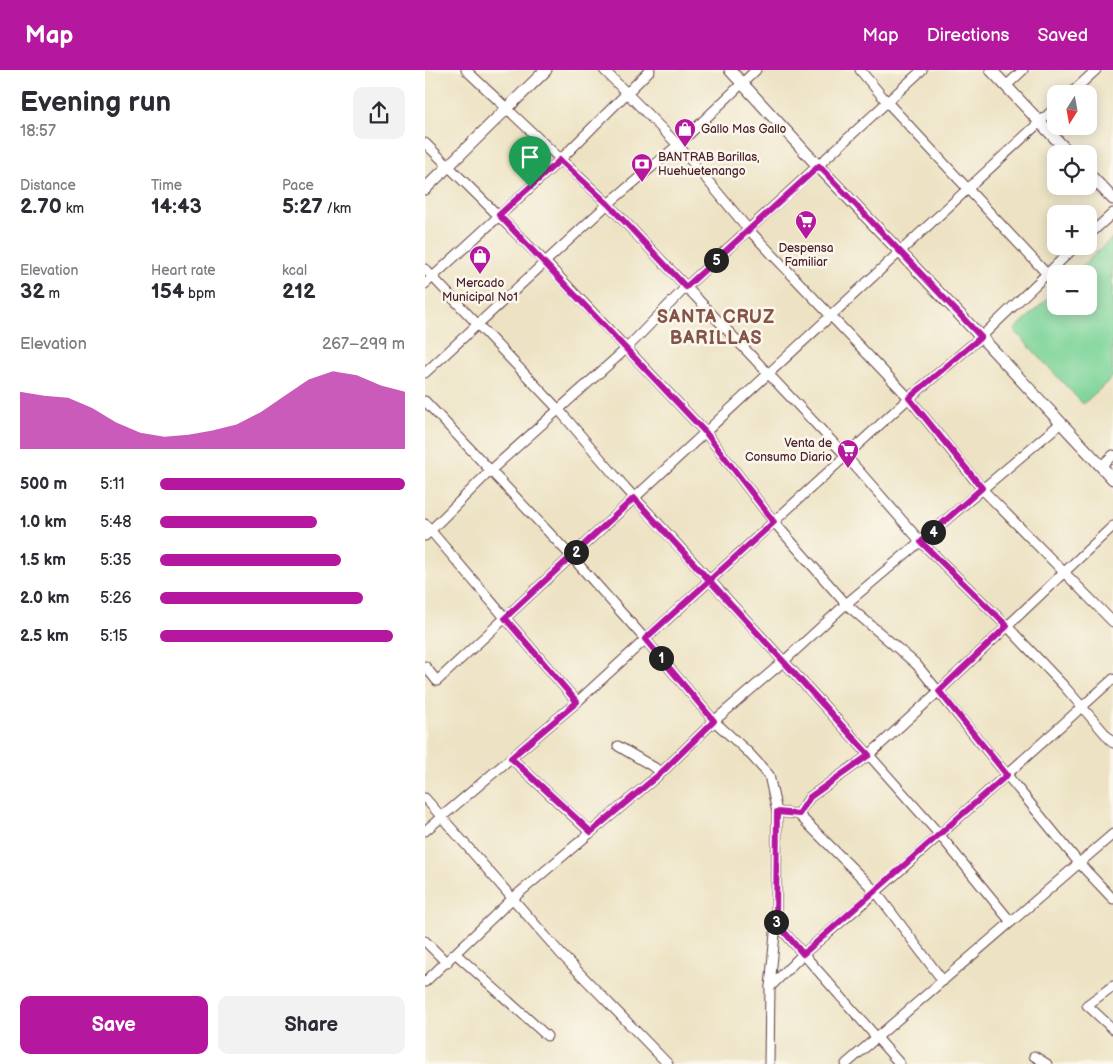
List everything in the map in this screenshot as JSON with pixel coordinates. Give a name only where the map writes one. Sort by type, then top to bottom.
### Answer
[{"type":"street","points":[[465,70],[608,204],[846,456],[921,542],[1007,626],[1064,686],[1113,743]]},
{"type":"street","points":[[425,189],[546,70]]},
{"type":"street","points":[[604,70],[678,146],[749,230],[909,398],[982,488],[1113,622]]},
{"type":"street","points":[[425,284],[560,160],[650,70]]},
{"type":"street","points":[[730,70],[1113,479]]},
{"type":"street","points":[[425,373],[608,204],[678,146],[756,70]]},
{"type":"street","points":[[425,831],[577,702],[909,398],[981,337],[1047,273],[967,189],[860,70]]},
{"type":"street","points":[[577,702],[427,530],[625,349],[686,287],[922,70]]},
{"type":"street","points":[[991,70],[1062,145]]},
{"type":"street","points":[[1006,86],[1023,70]]},
{"type":"street","points":[[1080,85],[1096,70]]},
{"type":"street","points":[[425,666],[437,681],[1047,115]]},
{"type":"street","points":[[425,142],[546,263],[706,433],[774,522],[846,604],[916,664],[1079,863],[1113,899]]},
{"type":"street","points":[[1097,182],[1113,199]]},
{"type":"street","points":[[1097,228],[1113,213]]},
{"type":"street","points":[[1056,265],[1066,255]]},
{"type":"street","points":[[425,269],[559,410],[634,498],[869,755],[939,834],[1011,922]]},
{"type":"street","points":[[425,401],[571,556],[645,639],[714,721],[748,752],[769,775],[777,812],[776,922],[770,987],[771,1063]]},
{"type":"street","points":[[425,982],[512,899],[662,772],[714,721],[846,604],[1061,423]]},
{"type":"street","points":[[1101,466],[1113,455]]},
{"type":"street","points":[[799,814],[810,797],[869,755],[1113,526]]},
{"type":"street","points":[[770,987],[803,954],[1113,679]]},
{"type":"street","points":[[618,746],[662,772]]},
{"type":"street","points":[[511,758],[591,832]]},
{"type":"street","points":[[425,798],[561,954],[669,1064]]},
{"type":"street","points":[[777,812],[799,814],[875,892],[943,981]]},
{"type":"street","points":[[846,1064],[875,1037],[943,981],[1113,834]]},
{"type":"street","points":[[776,922],[900,1064]]},
{"type":"street","points":[[425,941],[447,963]]},
{"type":"street","points":[[456,954],[547,1036]]},
{"type":"street","points":[[1113,986],[1087,1005],[1113,1029]]},
{"type":"street","points":[[1035,1056],[1047,1064]]},
{"type":"green space","points":[[1112,238],[1113,377],[1083,404],[1014,330],[1047,299],[1047,315],[1097,315],[1097,265],[1084,265],[1094,255],[1097,255],[1097,252]]},
{"type":"place","name":"Gallo Mas Gallo","points":[[685,148]]},
{"type":"place","name":"BANTRAB Barillas, Huehuetenango","points":[[642,183]]},
{"type":"place","name":"Despensa Familiar","points":[[806,240]]},
{"type":"place","name":"Mercado Municipal No1","points":[[480,275]]},
{"type":"place","name":"Venta de Consumo Diario","points":[[848,469]]},
{"type":"district","name":"SANTA CRUZ BARILLAS","points":[[716,327]]},
{"type":"route","points":[[530,187],[499,215],[706,433],[774,522],[710,580],[645,639],[714,721],[662,772],[591,832],[511,758],[577,702],[505,618],[634,498],[710,580],[869,755],[810,797],[799,814],[777,812],[776,922],[803,954],[1007,775],[939,691],[1007,626],[921,542],[982,488],[909,398],[981,337],[819,166],[686,287],[608,204],[560,160],[530,187]]}]
